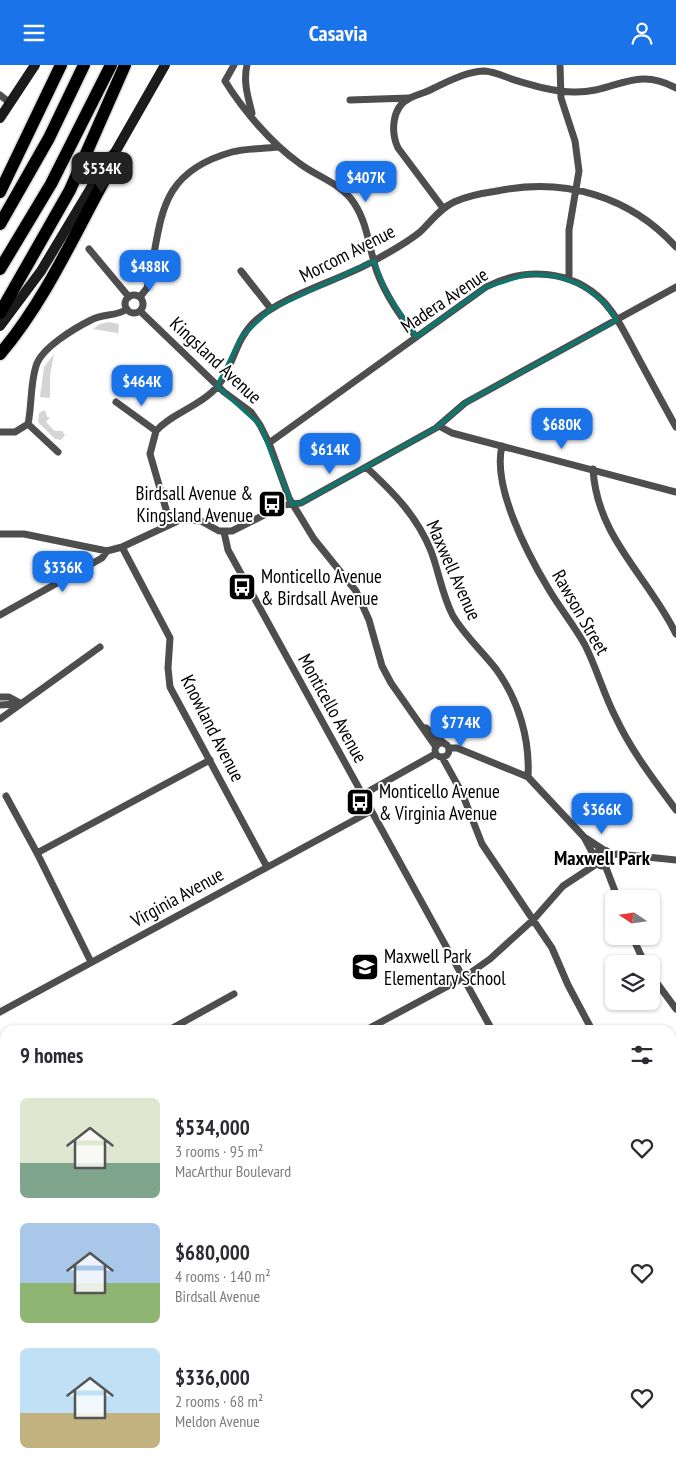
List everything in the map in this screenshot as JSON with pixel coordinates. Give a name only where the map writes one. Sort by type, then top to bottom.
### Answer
[{"type":"highway","points":[[0,192],[61,65]]},
{"type":"highway","points":[[0,224],[44,147],[84,65]]},
{"type":"highway","points":[[0,269],[59,169],[111,65]]},
{"type":"highway","points":[[0,313],[66,197],[125,65]]},
{"type":"highway","points":[[0,354],[19,331],[41,296],[107,175],[113,156]]},
{"type":"main road","points":[[0,118],[35,65]]},
{"type":"main road","points":[[0,326],[41,271],[101,171],[113,156],[166,65]]},
{"type":"street","points":[[252,116],[246,88],[246,68],[235,65],[225,81],[232,93],[278,147],[300,164],[344,191],[354,203],[362,217],[374,261],[386,293],[416,337]]},
{"type":"street","points":[[560,65],[560,90],[578,156],[577,189],[569,230],[569,279]]},
{"type":"street","points":[[350,101],[409,98],[479,72],[494,73],[528,84],[560,90],[585,91],[606,87],[636,77],[660,79],[676,87]]},
{"type":"street","points":[[232,93],[240,93],[246,88]]},
{"type":"street","points":[[0,95],[10,103]]},
{"type":"street","points":[[409,98],[398,110],[393,125],[393,137],[398,148],[443,208]]},
{"type":"street","points":[[140,297],[147,288],[162,211],[170,193],[185,175],[217,157],[234,152],[278,147]]},
{"type":"street","name":"Morcom Avenue","points":[[156,431],[200,402],[218,386],[242,335],[252,324],[271,309],[374,261],[413,237],[443,208],[454,202],[520,186],[543,185],[577,189],[604,197],[626,207],[645,219],[676,247]]},
{"type":"street","points":[[89,249],[129,297]]},
{"type":"street","points":[[241,271],[271,309]]},
{"type":"street","name":"Madera Avenue","points":[[269,443],[486,287],[504,279],[535,274],[569,279],[595,294],[616,320],[676,427]]},
{"type":"street","points":[[0,534],[39,536],[107,551],[122,547],[182,519],[192,520],[224,532],[238,530],[284,505],[301,503],[366,467],[439,426],[465,403],[676,287]]},
{"type":"street","points":[[134,295],[140,297],[143,304],[140,311],[135,313],[127,309],[126,301],[129,297],[134,295]]},
{"type":"street","points":[[28,424],[35,368],[41,355],[100,315],[121,314],[127,309]]},
{"type":"street","name":"Kingsland Avenue","points":[[140,311],[218,386],[251,413],[269,443],[292,504],[314,539],[356,591],[369,620],[382,665],[462,793],[482,844],[552,948],[568,985],[589,1025]]},
{"type":"street","points":[[116,402],[156,431],[150,454],[170,523]]},
{"type":"street","points":[[0,433],[15,432],[28,424]]},
{"type":"street","points":[[28,424],[58,452]]},
{"type":"street","points":[[439,426],[452,433],[676,492]]},
{"type":"street","name":"Rawson Street","points":[[502,446],[500,457],[505,493],[532,558],[584,644],[615,717],[632,751],[676,810]]},
{"type":"street","name":"Maxwell Avenue","points":[[366,467],[402,502],[412,516],[430,551],[452,613],[465,635],[496,669],[508,689],[523,726],[529,762],[528,777]]},
{"type":"street","points":[[593,469],[597,499],[610,534],[659,602],[676,634]]},
{"type":"street","name":"Monticello Avenue","points":[[224,532],[228,550],[489,1025]]},
{"type":"street","name":"Knowland Avenue","points":[[122,547],[166,628],[170,643],[168,668],[170,687],[267,867]]},
{"type":"street","points":[[0,615],[102,559],[107,551]]},
{"type":"street","points":[[0,719],[100,647]]},
{"type":"street","points":[[0,697],[9,697],[20,703]]},
{"type":"street","points":[[0,705],[20,703]]},
{"type":"street","name":"Kingsland Avenue","points":[[420,723],[448,746],[528,777],[584,837],[600,863]]},
{"type":"street","points":[[362,795],[437,752],[448,746],[448,752],[437,752]]},
{"type":"street","points":[[37,853],[210,760]]},
{"type":"street","points":[[6,796],[37,853],[91,963]]},
{"type":"street","name":"Virginia Avenue","points":[[0,1012],[370,811]]},
{"type":"street","name":"Kingsland Avenue","points":[[584,837],[607,853]]},
{"type":"street","points":[[614,890],[600,863],[599,852],[645,859],[676,860]]},
{"type":"street","points":[[375,1025],[463,978],[503,949],[534,919],[563,886],[600,863],[610,861],[607,853]]},
{"type":"street","points":[[660,987],[676,1009]]},
{"type":"street","points":[[178,1025],[234,994]]},
{"type":"highlighted area","points":[[374,261],[386,292],[416,337],[486,287],[528,274],[556,276],[581,285],[603,301],[617,320],[465,403],[436,428],[301,503],[292,504],[260,425],[217,386],[242,336],[271,309]]},
{"type":"shaded area","points":[[109,322],[119,324],[118,336],[117,333],[93,329],[100,324]]},
{"type":"shaded area","points":[[54,354],[50,376],[50,398],[40,397],[44,367]]},
{"type":"shaded area","points":[[45,410],[47,417],[50,417],[46,422],[55,431],[62,431],[65,435],[61,440],[55,439],[38,422],[39,413]]},
{"type":"place","name":"Birdsall Avenue & Kingsland Avenue","points":[[272,504]]},
{"type":"place","name":"Monticello Avenue & Birdsall Avenue","points":[[242,587]]},
{"type":"place","name":"Monticello Avenue & Virginia Avenue","points":[[360,802]]},
{"type":"place","name":"Maxwell Park Elementary School","points":[[365,967]]},
{"type":"district","name":"Maxwell Park","points":[[602,858]]}]
